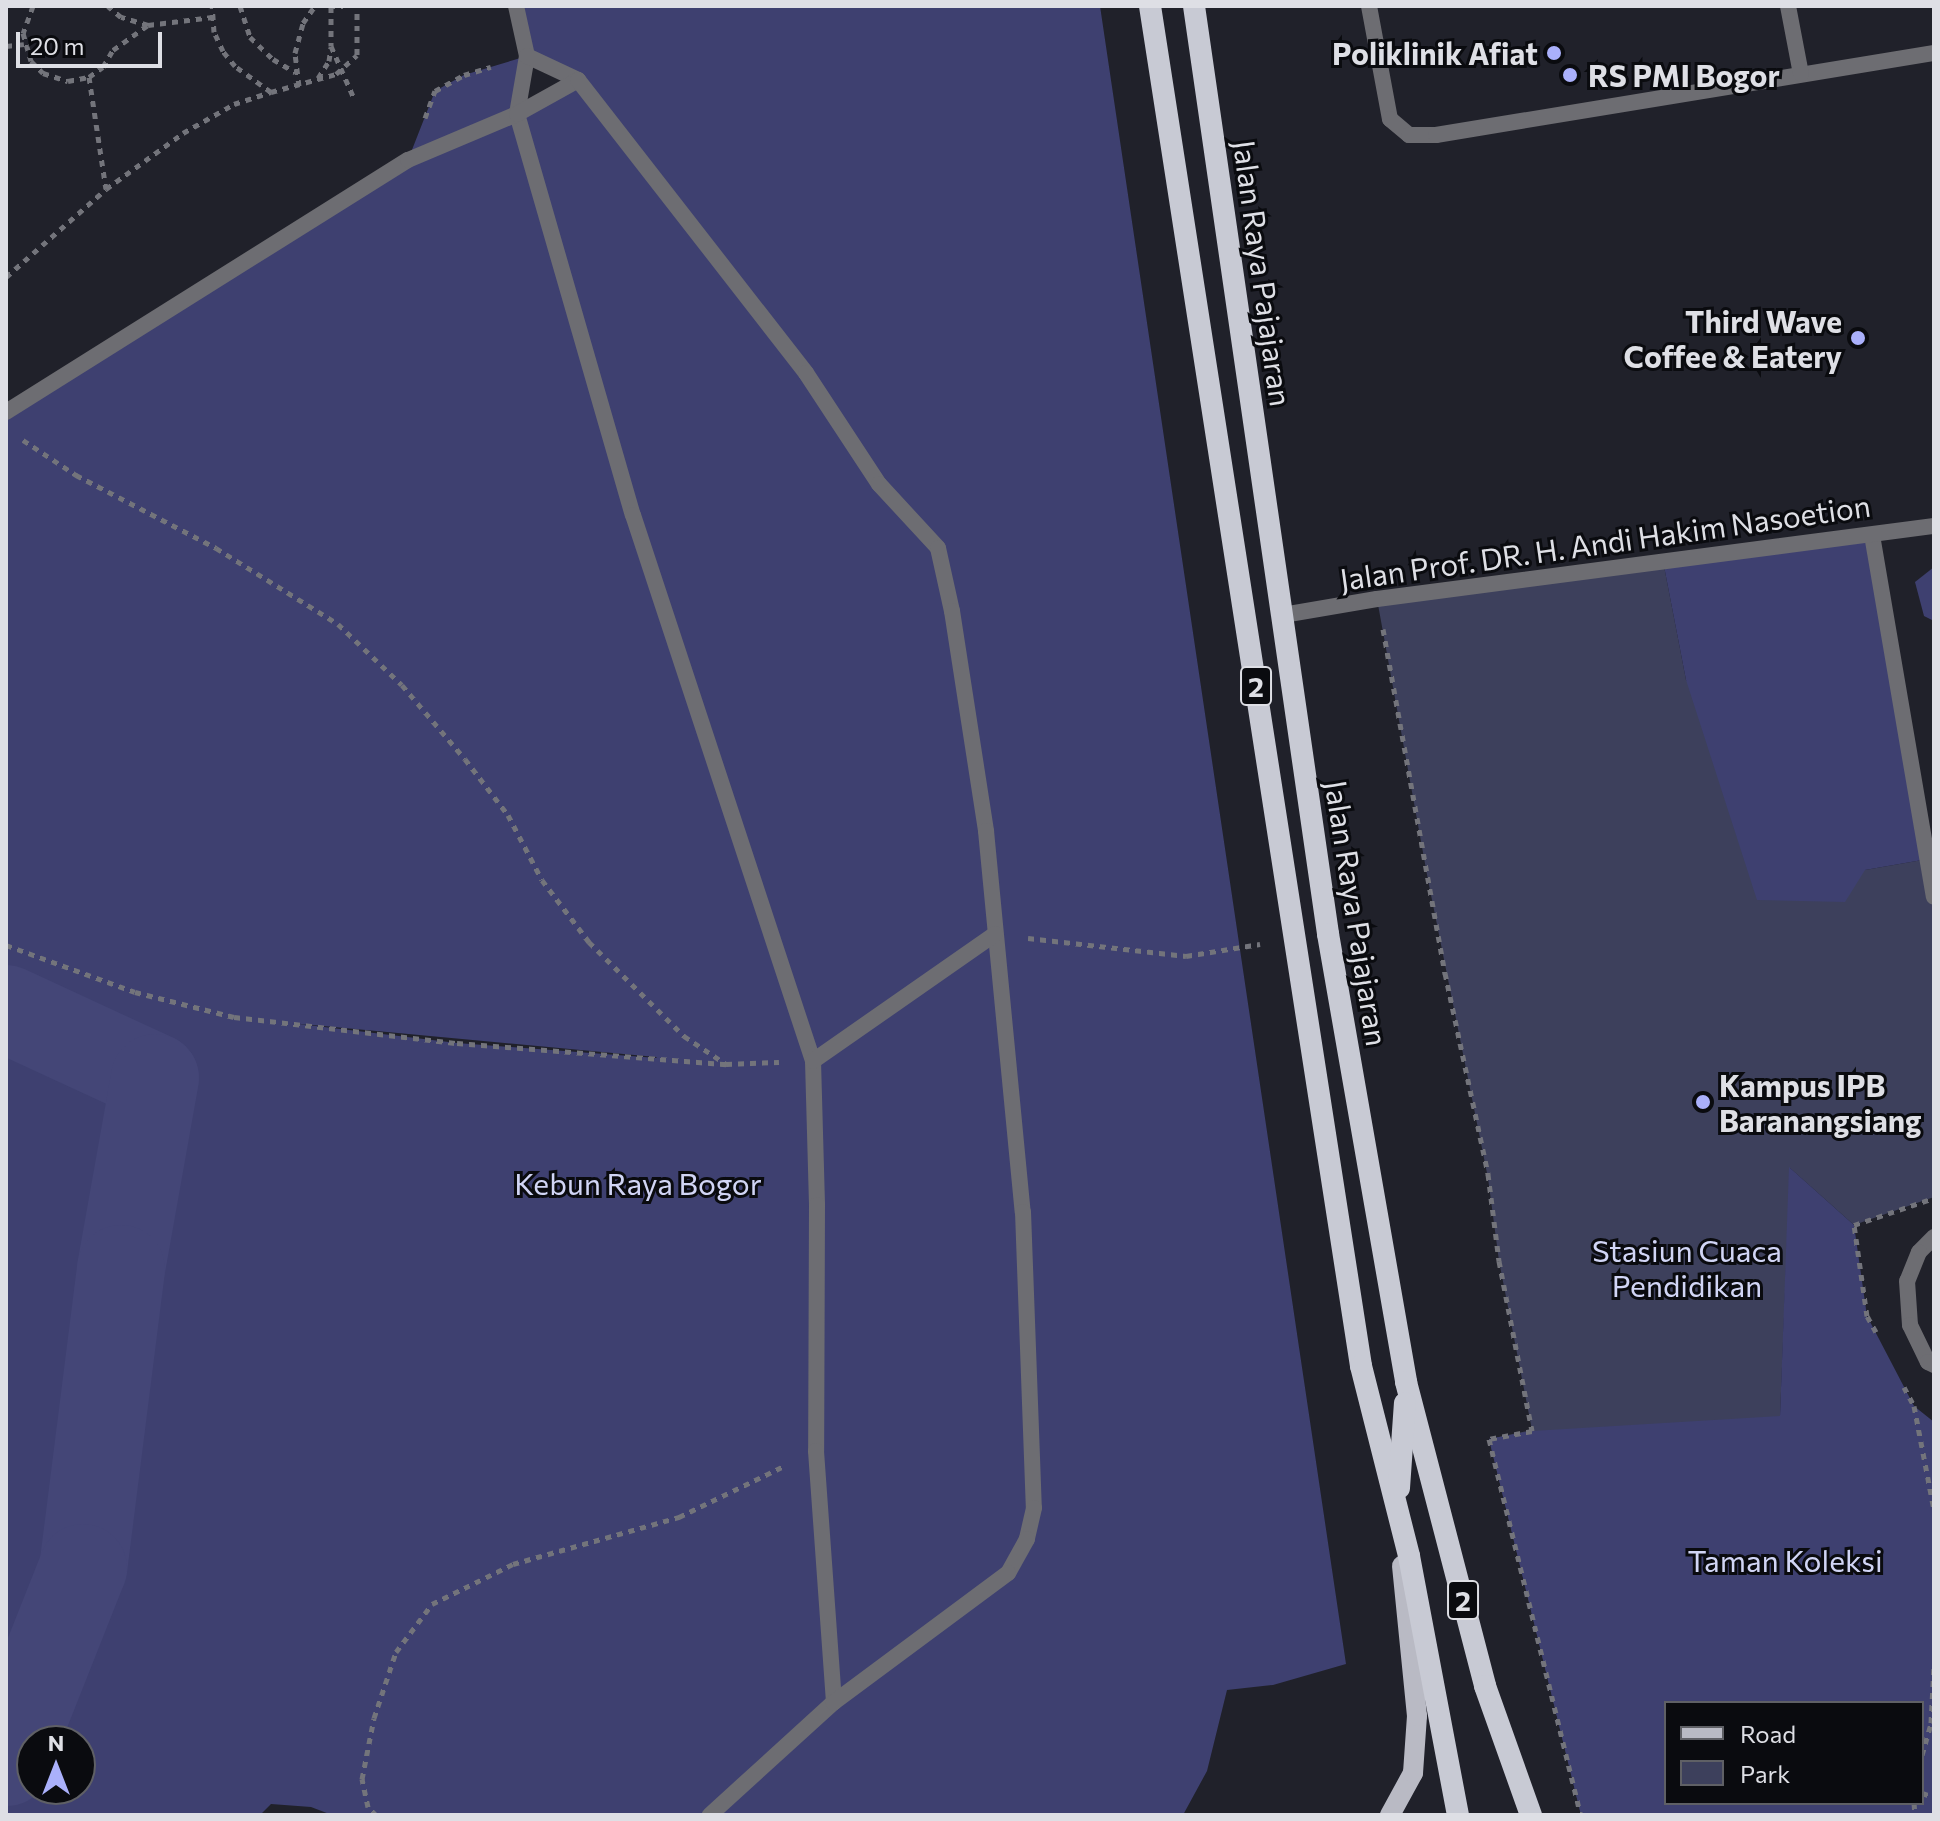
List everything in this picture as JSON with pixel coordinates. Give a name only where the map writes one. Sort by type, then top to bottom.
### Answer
[{"type":"highway","name":"2","points":[[1150,6],[1361,1366],[1382,1443],[1397,1522]]},
{"type":"highway","name":"Jalan Raya Pajajaran","points":[[1194,6],[1328,934],[1406,1382],[1485,1686],[1531,1815]]},
{"type":"highway","points":[[1406,1382],[1397,1522],[1409,1556],[1458,1815]]},
{"type":"main road","name":"2","points":[[1390,1815],[1413,1773],[1417,1716],[1397,1522]]},
{"type":"street","points":[[516,6],[527,56],[517,114],[633,515],[813,1061],[817,1205],[816,1451],[834,1702]]},
{"type":"street","points":[[1369,6],[1390,119],[1409,135],[1436,135],[1934,53]]},
{"type":"street","points":[[1788,6],[1801,74]]},
{"type":"street","points":[[527,56],[578,80],[806,373],[879,484],[938,548],[952,611],[986,831],[1023,1212],[1034,1508],[1027,1539],[1008,1573],[834,1702],[710,1815]]},
{"type":"street","points":[[6,412],[408,160],[517,114],[578,80]]},
{"type":"street","name":"Jalan Prof. DR. H. Andi Hakim Nasoetion","points":[[1283,615],[1377,599],[1934,526]]},
{"type":"street","points":[[1872,535],[1934,897]]},
{"type":"street","points":[[813,1061],[995,934]]},
{"type":"street","points":[[1934,1237],[1919,1252],[1907,1281],[1910,1325],[1928,1362],[1934,1365]]},
{"type":"path","points":[[33,6],[26,19],[24,44],[31,61],[43,73],[68,81],[89,77],[103,67],[124,41],[148,25]]},
{"type":"path","points":[[108,6],[121,17],[148,25],[213,17]]},
{"type":"path","points":[[212,6],[223,51],[235,66],[271,92]]},
{"type":"path","points":[[240,6],[250,37],[273,59],[295,72]]},
{"type":"path","points":[[299,86],[295,53],[303,23],[315,6]]},
{"type":"path","points":[[317,79],[329,61],[330,6],[343,6]]},
{"type":"path","points":[[6,277],[106,189],[183,133],[234,104],[299,86],[343,69],[357,55],[357,6]]},
{"type":"path","points":[[6,46],[24,44]]},
{"type":"path","points":[[331,46],[353,96]]},
{"type":"path","points":[[408,160],[435,91],[464,75],[527,56]]},
{"type":"path","points":[[89,77],[106,189]]},
{"type":"path","points":[[18,436],[76,475],[216,548],[338,624],[402,685],[465,759],[508,815],[542,880],[589,942],[684,1036],[726,1064]]},
{"type":"path","points":[[1377,599],[1445,973],[1488,1174],[1499,1261],[1532,1431],[1489,1439],[1581,1815]]},
{"type":"path","points":[[995,934],[1186,956],[1295,939]]},
{"type":"path","points":[[6,945],[135,992],[234,1017],[457,1043],[726,1064],[813,1061]]},
{"type":"path","points":[[376,1815],[368,1807],[362,1779],[374,1718],[396,1652],[432,1604],[513,1564],[679,1517],[816,1451]]},
{"type":"path","points":[[1924,1748],[1931,1723],[1934,1665]]},
{"type":"green space","name":"Kebun Raya Bogor","points":[[516,6],[1100,6],[1346,1664],[1273,1685],[1227,1690],[1207,1771],[1183,1815],[332,1815],[311,1807],[271,1804],[260,1815],[6,1815],[6,412],[408,160],[435,91],[464,75],[527,56]],"holes":[[[528,56],[578,80],[517,113]],[[291,1023],[656,1057],[657,1058],[457,1043]]]},
{"type":"green space","points":[[1872,535],[1928,859],[1865,870],[1845,902],[1757,900],[1686,680],[1663,561]]},
{"type":"green space","name":"Kampus IPB Baranangsiang","points":[[1663,561],[1686,680],[1865,870],[1928,859],[1934,897],[1934,1197],[1854,1225],[1790,1168],[1780,1416],[1667,1701],[1664,1701],[1664,1803],[1581,1815],[1489,1439],[1532,1430],[1499,1261],[1488,1178],[1428,880],[1377,599]]},
{"type":"green space","points":[[1934,567],[1934,621],[1924,616],[1915,582]]},
{"type":"green space","name":"Taman Koleksi","points":[[1789,1167],[1854,1225],[1867,1316],[1914,1406],[1934,1422],[1934,1815],[1581,1815],[1489,1439],[1532,1431],[1780,1416]]},
{"type":"waterway","points":[[6,1009],[155,1078],[121,1269],[83,1568],[6,1762]]},
{"type":"place","name":"Poliklinik Afiat","points":[[1554,53]]},
{"type":"place","name":"RS PMI Bogor","points":[[1570,75]]},
{"type":"place","name":"Third Wave Coffee & Eatery","points":[[1858,338]]},
{"type":"place","name":"Kampus IPB Baranangsiang","points":[[1703,1102]]},
{"type":"park label","name":"Stasiun Cuaca Pendidikan","points":[[1687,1267]]}]
